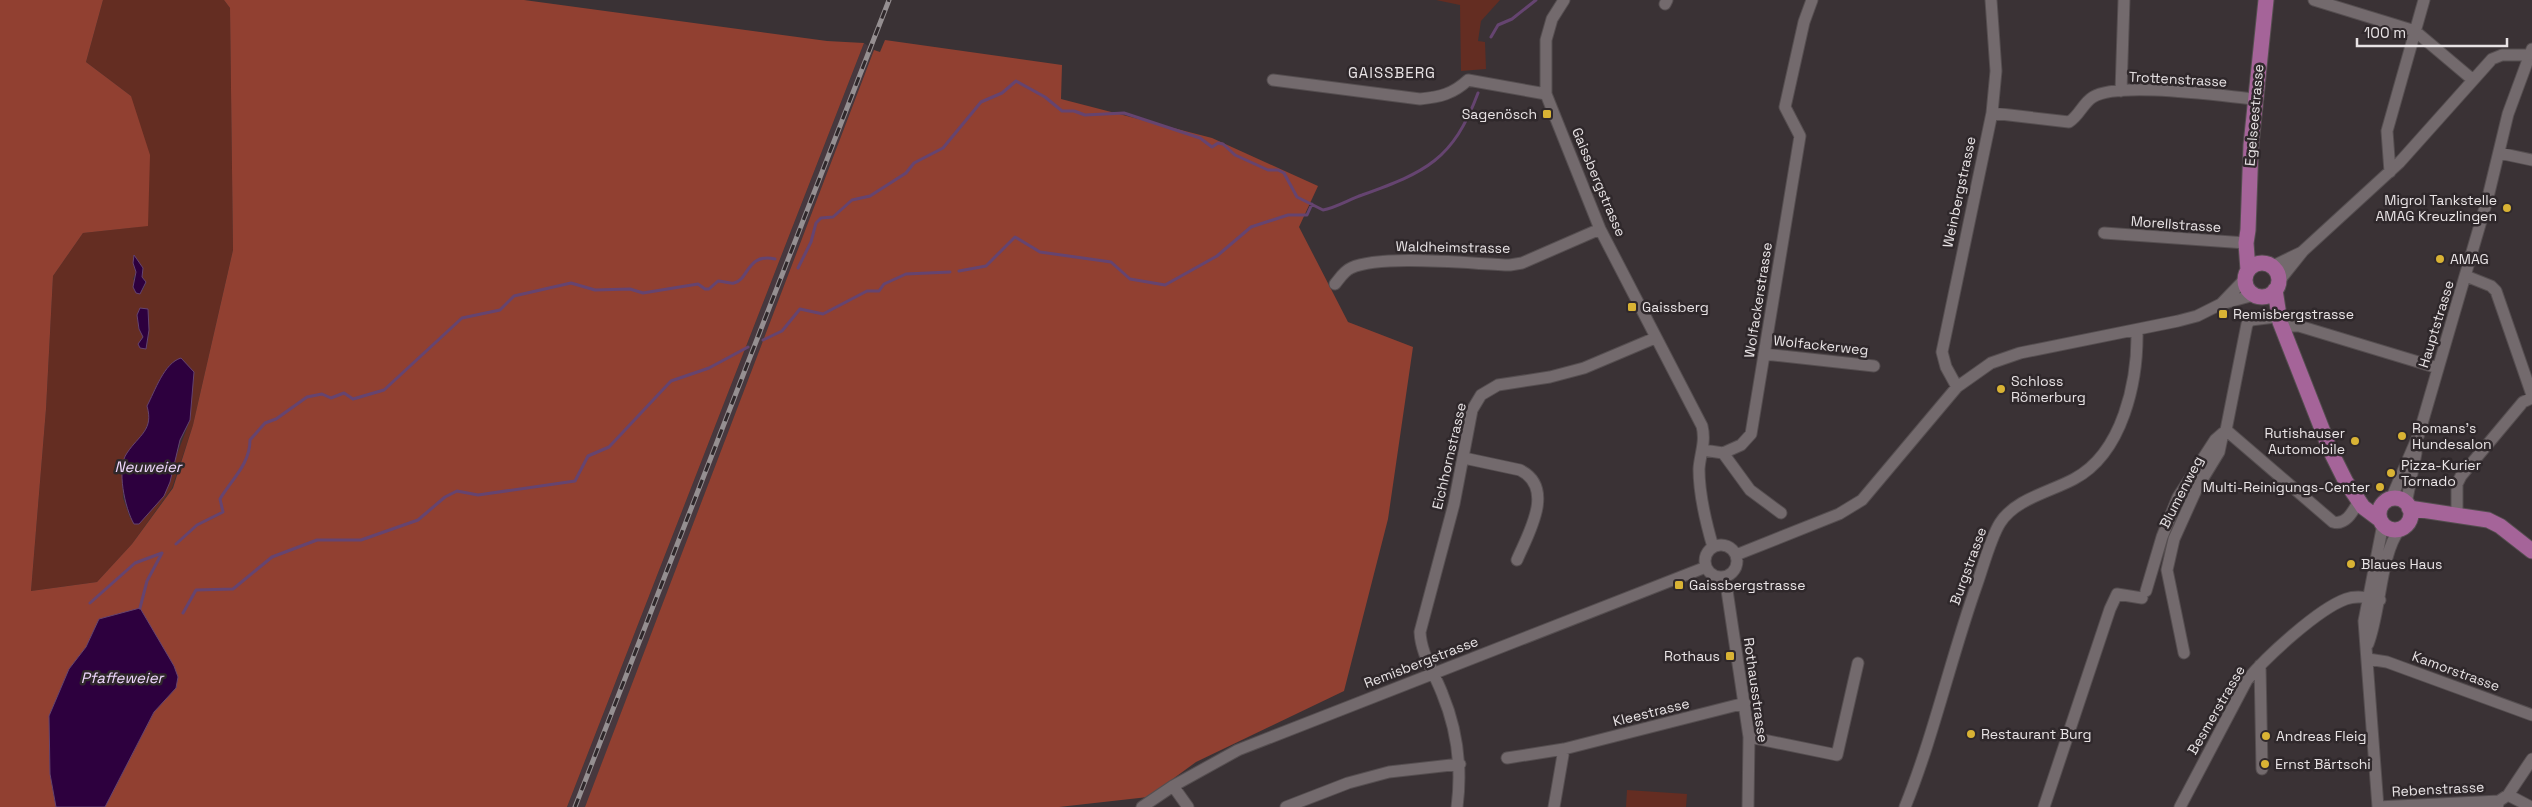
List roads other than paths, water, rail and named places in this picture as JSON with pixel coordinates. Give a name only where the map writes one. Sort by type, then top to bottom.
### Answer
[{"type":"main road","name":"Egelseestrasse","points":[[2246,274],[2251,145],[2266,0]]},
{"type":"main road","name":"Egelseestrasse","points":[[2247,236],[2268,264]]},
{"type":"main road","points":[[2279,322],[2257,296],[2248,290],[2246,274],[2255,264],[2268,264],[2277,272],[2279,322],[2327,443],[2346,482],[2360,499],[2363,506],[2390,529],[2457,514]]},
{"type":"main road","points":[[2257,296],[2269,295],[2277,285]]},
{"type":"main road","points":[[2360,499],[2398,499],[2408,506],[2474,516],[2494,522],[2532,551]]},
{"type":"main road","points":[[2381,522],[2379,510],[2388,500]]},
{"type":"main road","points":[[2404,526],[2410,516],[2408,506]]},
{"type":"street","name":"Gaissbergstrasse","points":[[1564,0],[1552,19],[1546,40],[1546,94],[1600,229],[1702,426],[1703,450],[1700,475],[1706,523],[1713,547]]},
{"type":"street","name":"Wolfackerstrasse","points":[[1723,453],[1741,445],[1751,434],[1800,136],[1786,107],[1804,22],[1812,0]]},
{"type":"street","name":"Weinbergstrasse","points":[[1957,387],[1946,367],[1942,352],[1992,113],[1996,71],[1991,0]]},
{"type":"street","points":[[2121,91],[2124,0]]},
{"type":"street","points":[[2314,0],[2344,4],[2415,31],[2474,80]]},
{"type":"street","points":[[2390,172],[2387,131],[2424,0]]},
{"type":"street","points":[[2277,285],[2303,251],[2390,172],[2474,80],[2486,64],[2497,56],[2531,52]]},
{"type":"street","name":"Hauptstrasse","points":[[2408,506],[2419,434],[2466,276],[2508,114],[2531,52]]},
{"type":"street","points":[[1272,80],[1420,99],[1440,98],[1456,90],[1468,80],[1546,94]]},
{"type":"street","name":"Trottenstrasse","points":[[1992,113],[2069,122],[2093,97],[2121,91],[2255,98]]},
{"type":"street","points":[[2499,153],[2532,160]]},
{"type":"street","name":"Waldheimstrasse","points":[[1335,284],[1345,272],[1353,267],[1380,261],[1510,265],[1522,263],[1600,229]]},
{"type":"street","name":"Morellstrasse","points":[[2104,234],[2247,236]]},
{"type":"street","points":[[2268,264],[2303,251]]},
{"type":"street","points":[[2221,304],[2246,274]]},
{"type":"street","points":[[2457,514],[2457,484],[2461,476],[2523,402],[2532,397],[2496,292],[2491,286],[2466,276]]},
{"type":"street","points":[[1736,555],[1839,514],[1862,500],[1882,480],[1957,387],[1991,363],[2004,358],[2197,316],[2221,304],[2257,296]]},
{"type":"street","name":"Blumenweg","points":[[2184,652],[2166,570],[2174,539],[2197,488],[2219,452],[2247,324],[2251,320],[2279,322]]},
{"type":"street","points":[[2279,322],[2300,326],[2438,368]]},
{"type":"street","name":"Burgstrasse","points":[[1905,807],[1959,634],[2000,523],[2018,505],[2075,479],[2094,464],[2114,438],[2126,411],[2138,356],[2137,330]]},
{"type":"street","name":"Eichhornstrasse","points":[[1457,807],[1460,764],[1443,695],[1421,646],[1420,632],[1464,458],[1472,410],[1481,394],[1489,388],[1584,368],[1655,338]]},
{"type":"street","name":"Wolfackerweg","points":[[1764,354],[1874,366]]},
{"type":"street","points":[[2225,431],[2328,519],[2337,523],[2345,520],[2360,499]]},
{"type":"street","name":"Blumenweg","points":[[2044,807],[2110,609],[2117,594],[2144,595],[2162,536],[2178,497],[2215,440],[2225,431]]},
{"type":"street","name":"Hauptstrasse","points":[[2388,500],[2419,434]]},
{"type":"street","points":[[1703,450],[1723,453],[1750,490],[1781,513]]},
{"type":"street","points":[[1464,458],[1520,470],[1527,474],[1534,483],[1538,495],[1536,512],[1517,560]]},
{"type":"street","points":[[2378,807],[2368,644],[2364,627],[2381,522]]},
{"type":"street","points":[[2368,644],[2376,621],[2391,545],[2404,526]]},
{"type":"street","points":[[1713,547],[1729,547],[1736,555],[1736,568],[1725,577],[1714,576],[1706,566],[1706,556],[1713,547]]},
{"type":"street","name":"Remisbergstrasse","points":[[1142,807],[1151,804],[1173,786],[1238,750],[1706,566]]},
{"type":"street","name":"Rothausstrasse","points":[[1725,577],[1749,737],[1748,807]]},
{"type":"street","name":"Besmerstrasse","points":[[2180,807],[2247,680],[2260,665],[2295,634],[2336,604],[2354,597],[2380,600]]},
{"type":"street","name":"Kamorstrasse","points":[[2368,659],[2386,662],[2532,715]]},
{"type":"street","points":[[1749,737],[1837,755],[1858,663]]},
{"type":"street","points":[[2260,665],[2262,769]]},
{"type":"street","name":"Kleestrasse","points":[[1507,758],[1564,749],[1745,703]]},
{"type":"street","points":[[1554,807],[1564,749]]},
{"type":"street","points":[[2531,807],[2502,801],[2532,759]]},
{"type":"street","points":[[1286,807],[1348,783],[1389,772],[1460,764]]},
{"type":"street","points":[[1173,786],[1188,807]]},
{"type":"street","name":"Rebenstrasse","points":[[2378,807],[2502,801]]},
{"type":"water","points":[[134,255],[143,268],[142,277],[146,282],[140,294],[136,293],[133,287],[136,272],[133,263]]},
{"type":"water","points":[[140,308],[148,309],[149,330],[146,349],[140,348],[138,344],[143,337],[139,329],[137,315]]},
{"type":"water","name":"Neuweier","points":[[181,358],[194,372],[190,420],[180,440],[170,482],[164,496],[139,524],[134,524],[123,488],[122,468],[124,460],[127,453],[147,427],[149,414],[147,406],[161,378],[175,361]]},
{"type":"water","name":"Pfaffeweier","points":[[140,608],[174,666],[178,677],[176,688],[154,712],[105,807],[56,807],[50,774],[49,716],[69,669],[86,647],[99,619]]},
{"type":"waterway","points":[[1491,37],[1498,25],[1512,19],[1536,0]]},
{"type":"waterway","points":[[798,268],[811,242],[816,223],[821,218],[833,217],[852,200],[870,196],[906,173],[914,163],[943,148],[981,102],[1002,93],[1016,81],[1045,97],[1062,111],[1074,111],[1085,115],[1124,113],[1200,138],[1212,147],[1218,143],[1223,144],[1235,155],[1268,170],[1278,170],[1284,173],[1297,197],[1323,210],[1404,179],[1435,160],[1447,149],[1458,134],[1478,93]]},
{"type":"waterway","points":[[959,271],[986,266],[1015,237],[1040,252],[1111,262],[1130,279],[1165,285],[1217,256],[1251,227],[1288,215],[1307,215],[1312,204]]},
{"type":"waterway","points":[[176,544],[197,525],[223,512],[220,499],[244,464],[250,440],[265,423],[276,419],[307,397],[322,394],[331,398],[344,393],[353,399],[384,390],[462,318],[500,310],[514,296],[571,283],[595,290],[630,289],[643,293],[698,284],[705,289],[709,289],[718,281],[732,283],[739,281],[753,263],[759,260],[766,258],[775,259]]},
{"type":"waterway","points":[[763,340],[782,331],[800,309],[823,314],[867,291],[879,291],[884,284],[906,274],[950,272]]},
{"type":"waterway","points":[[183,613],[196,590],[233,589],[272,557],[317,540],[361,540],[418,520],[445,497],[457,491],[478,495],[575,481],[588,456],[609,447],[671,381],[709,368],[748,347]]},
{"type":"waterway","points":[[90,603],[135,563],[162,553]]},
{"type":"waterway","points":[[140,608],[147,581],[162,553]]},
{"type":"railway","points":[[575,807],[889,0]]},
{"type":"place","name":"Sagenösch","points":[[1547,114]]},
{"type":"place","name":"Migrol Tankstelle AMAG Kreuzlingen","points":[[2507,208]]},
{"type":"place","name":"AMAG","points":[[2440,259]]},
{"type":"place","name":"Gaissberg","points":[[1632,307]]},
{"type":"place","name":"Remisbergstrasse","points":[[2223,314]]},
{"type":"place","name":"Schloss Römerburg","points":[[2001,389]]},
{"type":"place","name":"Romans's Hundesalon","points":[[2402,436]]},
{"type":"place","name":"Rutishauser Automobile","points":[[2355,441]]},
{"type":"place","name":"Pizza-Kurier Tornado","points":[[2391,473]]},
{"type":"place","name":"Multi-Reinigungs-Center","points":[[2380,487]]},
{"type":"place","name":"Blaues Haus","points":[[2351,564]]},
{"type":"place","name":"Gaissbergstrasse","points":[[1679,585]]},
{"type":"place","name":"Rothaus","points":[[1730,656]]},
{"type":"place","name":"Restaurant Burg","points":[[1971,734]]},
{"type":"place","name":"Andreas Fleig","points":[[2266,736]]},
{"type":"place","name":"Ernst Bärtschi","points":[[2265,764]]},
{"type":"district","name":"GAISSBERG","points":[[1392,72]]}]
